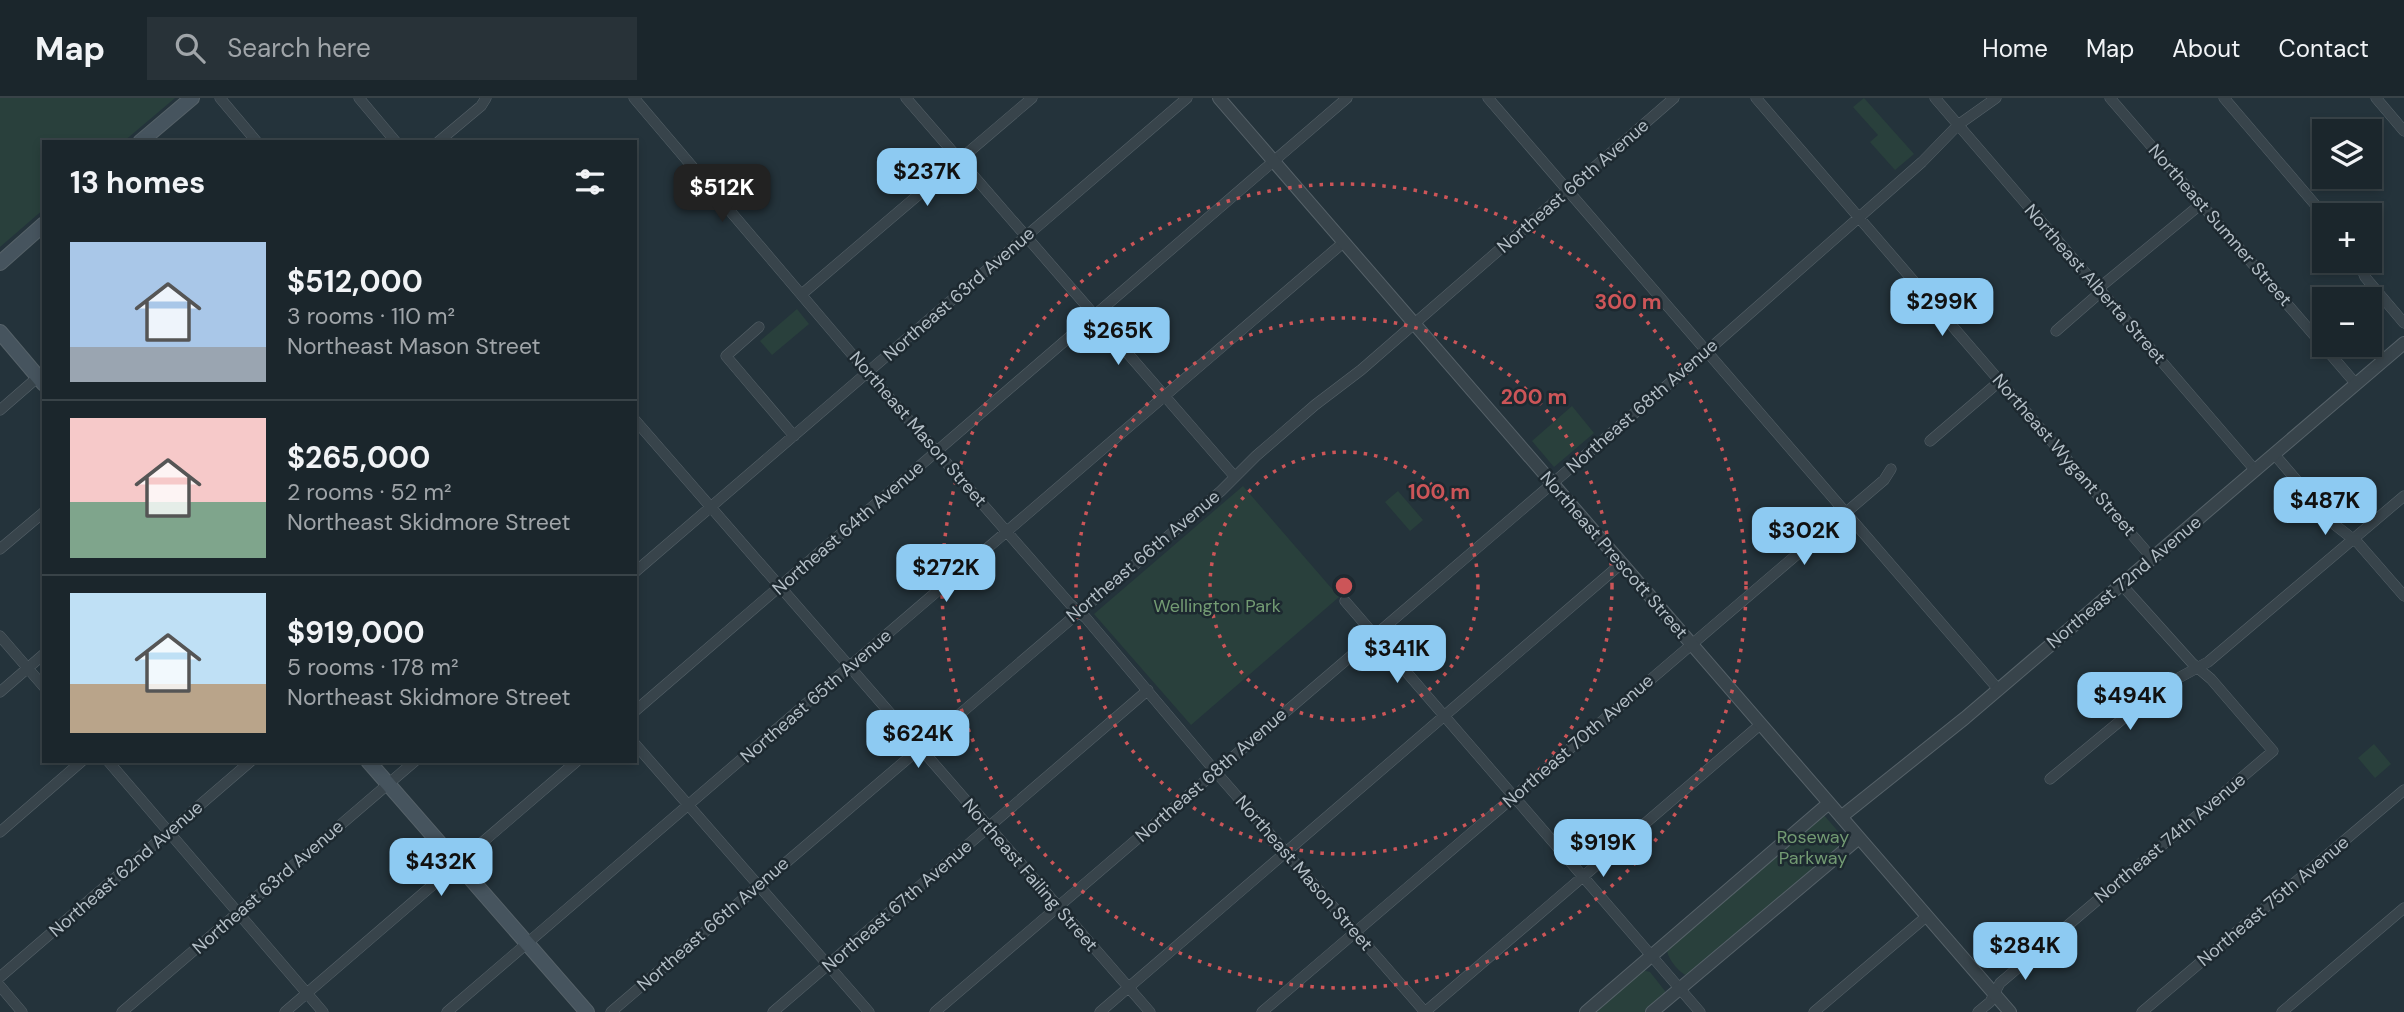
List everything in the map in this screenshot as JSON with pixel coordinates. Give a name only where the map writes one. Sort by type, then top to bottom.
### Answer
[{"type":"main road","points":[[142,140],[192,98]]},
{"type":"main road","points":[[0,263],[42,226]]},
{"type":"main road","points":[[0,332],[41,380]]},
{"type":"main road","points":[[370,763],[587,1012]]},
{"type":"street","points":[[220,98],[255,140]]},
{"type":"street","points":[[359,98],[394,140]]},
{"type":"street","points":[[440,140],[481,106],[486,98]]},
{"type":"street","name":"Northeast Mason Street","points":[[634,98],[867,372],[1148,690],[1425,1012]]},
{"type":"street","points":[[906,98],[1235,477]]},
{"type":"street","points":[[802,294],[1032,98]]},
{"type":"street","name":"Northeast 63rd Avenue","points":[[637,570],[1187,98]]},
{"type":"street","name":"Northeast Prescott Street","points":[[1219,98],[2010,1012]]},
{"type":"street","name":"Northeast 64th Avenue","points":[[637,709],[1347,98]]},
{"type":"street","points":[[1488,98],[1998,689]]},
{"type":"street","name":"Northeast 66th Avenue","points":[[611,1012],[1235,477],[1315,405],[1354,376],[1674,98]]},
{"type":"street","name":"Northeast Wygant Street","points":[[1756,98],[2152,558]]},
{"type":"street","name":"Northeast Alberta Street","points":[[1935,98],[2255,470]]},
{"type":"street","name":"Northeast 68th Avenue","points":[[935,1012],[1706,352],[1922,162],[1958,125],[1996,98]]},
{"type":"street","name":"Northeast Sumner Street","points":[[2110,98],[2356,384]]},
{"type":"street","points":[[2224,98],[2314,203]]},
{"type":"street","points":[[2376,98],[2404,131]]},
{"type":"street","points":[[2056,331],[2095,297],[2099,288],[2201,204]]},
{"type":"street","name":"Northeast 65th Avenue","points":[[447,1012],[1344,242]]},
{"type":"street","points":[[2363,273],[2404,323]]},
{"type":"street","points":[[759,327],[726,356],[794,436]]},
{"type":"street","name":"Northeast 72nd Avenue","points":[[1842,817],[1998,689],[2404,343]]},
{"type":"street","points":[[0,410],[41,380]]},
{"type":"street","points":[[1930,441],[2000,382]]},
{"type":"street","name":"Northeast Failing Street","points":[[637,422],[1150,1012]]},
{"type":"street","points":[[2274,454],[2335,525],[2353,540],[2404,596]]},
{"type":"street","name":"Northeast 70th Avenue","points":[[1262,1012],[1884,480],[1891,469]]},
{"type":"street","points":[[2050,779],[2160,688],[2218,654],[2404,496]]},
{"type":"street","points":[[0,549],[42,514]]},
{"type":"street","points":[[1100,1012],[1622,563]]},
{"type":"street","points":[[2121,584],[2198,668]]},
{"type":"street","points":[[1345,601],[1700,1012]]},
{"type":"street","points":[[0,636],[42,685]]},
{"type":"street","points":[[0,692],[42,656]]},
{"type":"street","name":"Northeast 74th Avenue","points":[[1979,1012],[1990,1002],[2000,983],[2273,751],[2211,679],[2198,668]]},
{"type":"street","name":"Northeast 67th Avenue","points":[[773,1012],[1148,690]]},
{"type":"street","points":[[1425,1012],[1761,724]]},
{"type":"street","points":[[637,746],[869,1012]]},
{"type":"street","points":[[0,832],[80,763]]},
{"type":"street","points":[[110,763],[323,1012]]},
{"type":"street","name":"Northeast 62nd Avenue","points":[[0,977],[249,763]]},
{"type":"street","name":"Northeast 63rd Avenue","points":[[122,1012],[413,763]]},
{"type":"street","points":[[285,1012],[575,763]]},
{"type":"street","name":"Northeast 75th Avenue","points":[[2142,1012],[2404,790]]},
{"type":"street","points":[[1586,1012],[1829,803]]},
{"type":"street","points":[[1652,1012],[1859,838]]},
{"type":"street","points":[[2281,1012],[2404,908]]},
{"type":"street","points":[[1814,1012],[1927,916]]},
{"type":"street","points":[[0,986],[22,1012]]},
{"type":"green space","points":[[0,98],[175,98],[125,140],[42,140],[42,211],[0,247]]},
{"type":"green space","points":[[1864,98],[1914,154],[1895,170],[1870,142],[1878,135],[1853,107]]},
{"type":"green space","points":[[797,309],[809,324],[772,355],[760,341]]},
{"type":"green space","points":[[1572,406],[1594,433],[1554,467],[1532,441]]},
{"type":"green space","name":"Wellington Park","points":[[1243,486],[1339,597],[1191,725],[1094,614]]},
{"type":"green space","points":[[1398,491],[1423,520],[1410,531],[1385,502]]},
{"type":"green space","points":[[2374,744],[2391,764],[2375,778],[2358,758]]},
{"type":"green space","name":"Roseway Parkway","points":[[1823,814],[1848,843],[1688,976],[1678,969],[1667,950]]},
{"type":"green space","points":[[1642,970],[1650,972],[1665,991],[1665,995],[1647,1012],[1593,1012]]}]
